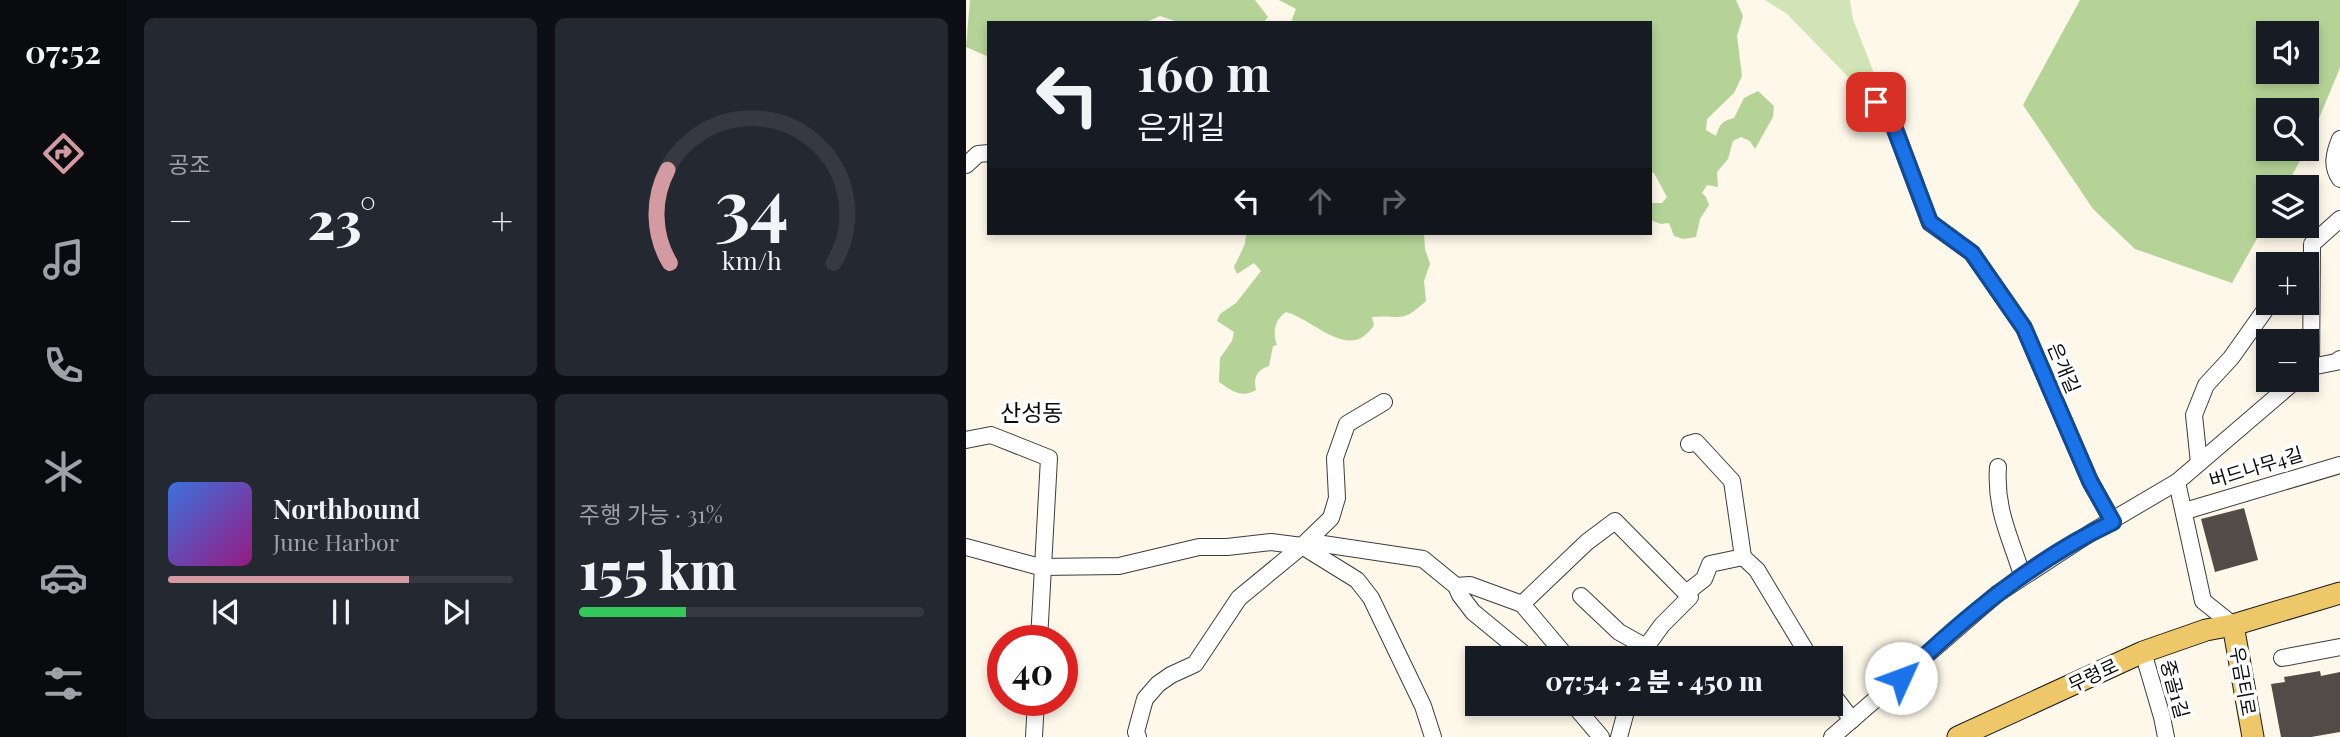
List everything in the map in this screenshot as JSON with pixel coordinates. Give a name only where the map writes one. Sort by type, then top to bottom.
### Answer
[{"type":"main road","name":"무령로","points":[[1958,737],[2143,652],[2206,630],[2233,625],[2340,593]]},
{"type":"main road","name":"우금티로","points":[[2233,625],[2253,737]]},
{"type":"street","name":"은개길","points":[[1876,102],[1890,116],[1930,222],[1972,253],[2024,328],[2090,481],[2113,522]]},
{"type":"street","points":[[2340,139],[2334,154],[2334,169],[2340,179]]},
{"type":"street","points":[[966,165],[978,154],[987,153]]},
{"type":"street","points":[[2306,252],[2340,219]]},
{"type":"street","points":[[2310,329],[2312,244]]},
{"type":"street","points":[[2199,463],[2194,415],[2206,385],[2231,358],[2261,315]]},
{"type":"street","points":[[2319,366],[2340,359]]},
{"type":"street","points":[[1833,737],[1945,637],[2022,575],[2177,482],[2282,392]]},
{"type":"street","points":[[1138,737],[1136,732],[1145,699],[1171,675],[1195,664],[1239,598],[1331,518],[1337,498],[1335,458],[1347,424],[1384,402]]},
{"type":"street","points":[[966,440],[991,435],[1049,458],[1040,625]]},
{"type":"street","points":[[1689,444],[1696,442],[1732,481],[1743,557],[1757,570],[1803,646]]},
{"type":"street","name":"버드나무4길","points":[[2185,510],[2340,465]]},
{"type":"street","points":[[1998,467],[1996,492],[2022,575]]},
{"type":"street","points":[[2177,482],[2203,601],[2233,625]]},
{"type":"street","points":[[1522,604],[1587,542],[1615,521],[1690,597],[1662,625],[1648,646]]},
{"type":"street","points":[[966,547],[1042,567],[1119,566],[1199,547],[1271,542],[1302,546],[1323,544],[1423,559],[1457,586],[1460,595],[1474,612],[1515,646]]},
{"type":"street","points":[[1302,546],[1357,580],[1371,598],[1417,693],[1433,737]]},
{"type":"street","points":[[1686,593],[1704,579],[1710,564],[1743,557]]},
{"type":"street","points":[[1457,586],[1470,585],[1522,604],[1557,646]]},
{"type":"street","points":[[1581,596],[1636,646]]},
{"type":"street","points":[[2282,658],[2340,647]]},
{"type":"street","name":"중골1길","points":[[2143,652],[2162,717],[2165,737]]},
{"type":"street","points":[[1843,708],[1852,720]]},
{"type":"street","points":[[1034,737],[1035,716]]},
{"type":"street","points":[[1583,716],[1601,737]]},
{"type":"street","points":[[1619,737],[1625,716]]},
{"type":"green space","points":[[970,0],[1255,0],[1268,17],[1265,21],[1175,21],[1160,16],[1149,21],[987,21],[987,56],[966,47]]},
{"type":"green space","points":[[1279,0],[1736,0],[1743,16],[1737,36],[1742,76],[1734,93],[1707,119],[1706,130],[1716,136],[1722,124],[1734,118],[1744,98],[1758,91],[1774,106],[1773,117],[1755,149],[1750,141],[1741,137],[1733,141],[1728,159],[1717,172],[1718,187],[1707,185],[1702,193],[1709,205],[1700,219],[1696,237],[1683,239],[1674,236],[1669,223],[1652,221],[1652,203],[1662,203],[1667,197],[1652,172],[1652,21],[1292,21],[1296,9]]},
{"type":"green space","points":[[1765,0],[1850,0],[1853,19],[1877,81],[1860,89],[1787,14]]},
{"type":"green space","points":[[2080,0],[2340,0],[2340,68],[2319,118],[2319,98],[2256,98],[2256,161],[2300,161],[2292,175],[2256,175],[2257,238],[2232,283],[2135,249],[2093,209],[2023,105]]},
{"type":"green space","points":[[1246,235],[1424,235],[1430,264],[1424,281],[1426,301],[1405,316],[1372,317],[1374,325],[1365,336],[1354,340],[1332,336],[1286,312],[1279,318],[1275,336],[1277,345],[1273,346],[1269,366],[1261,370],[1256,378],[1256,390],[1246,394],[1236,392],[1219,382],[1220,358],[1232,341],[1234,332],[1217,321],[1220,314],[1236,303],[1261,271],[1254,263],[1237,274],[1234,267],[1245,244]]},
{"type":"building","points":[[2244,508],[2258,560],[2215,572],[2201,519]]},
{"type":"building","points":[[2320,671],[2321,676],[2340,672],[2340,732],[2311,737],[2281,737],[2271,684],[2285,682],[2284,677]]},
{"type":"district","name":"산성동","points":[[1032,413]]},
{"type":"route","points":[[1876,102],[1890,116],[1930,222],[1972,253],[2024,328],[2090,481],[2113,522],[2022,575],[1935,646],[1901,678]]}]
